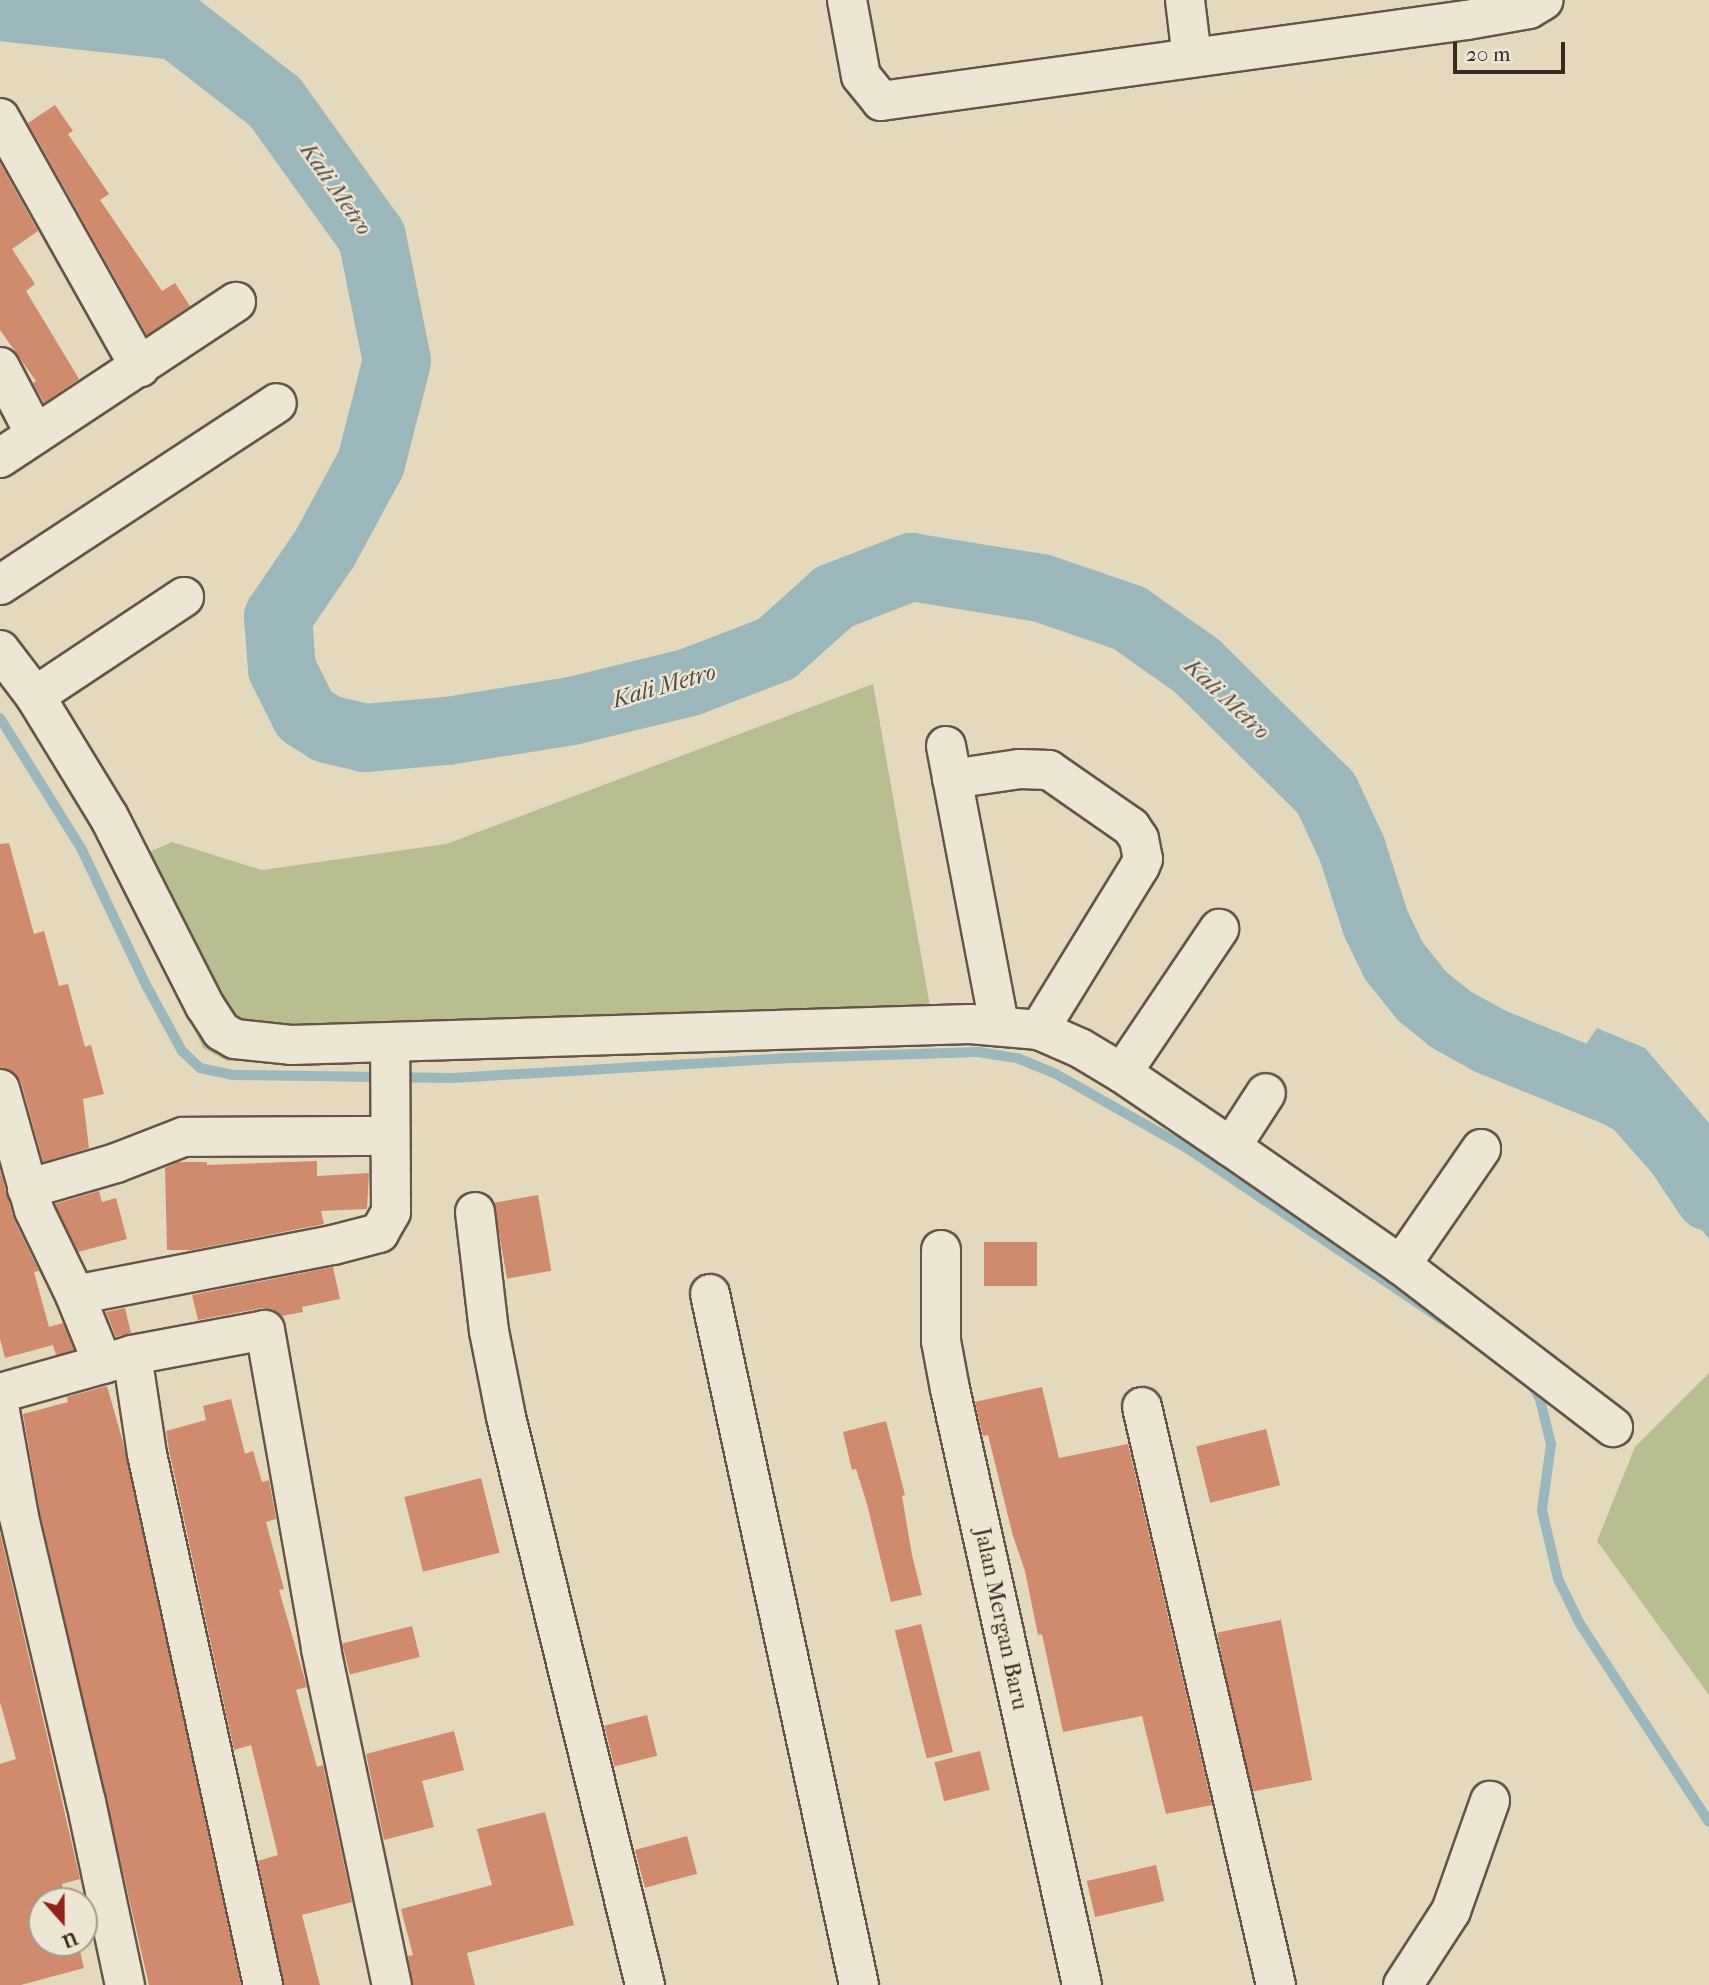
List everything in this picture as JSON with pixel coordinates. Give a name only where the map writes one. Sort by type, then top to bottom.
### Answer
[{"type":"street","points":[[847,0],[861,76],[881,101],[1467,20],[1529,9],[1544,0]]},
{"type":"street","points":[[1185,0],[1192,58]]},
{"type":"street","points":[[0,118],[140,367]]},
{"type":"street","points":[[0,458],[236,302]]},
{"type":"street","points":[[0,367],[35,434]]},
{"type":"street","points":[[0,585],[277,403]]},
{"type":"street","points":[[40,693],[184,597]]},
{"type":"street","points":[[0,627],[109,817],[221,1031],[235,1039],[390,1065],[999,1025],[1039,1030],[1080,1048],[1122,1073],[1402,1265],[1613,1427]]},
{"type":"street","points":[[0,650],[40,693]]},
{"type":"street","points":[[999,1025],[949,762],[1049,770],[1131,827],[1139,839],[1143,859],[1140,866],[1039,1030]]},
{"type":"street","points":[[1122,1073],[1219,929]]},
{"type":"street","points":[[75,1295],[333,1245],[379,1233],[391,1212],[390,1065]]},
{"type":"street","points":[[0,1089],[27,1189],[75,1295],[118,1359],[147,1454],[263,1985]]},
{"type":"street","points":[[1231,1147],[1266,1093]]},
{"type":"street","points":[[27,1189],[116,1163],[183,1137],[390,1136]]},
{"type":"street","points":[[1402,1265],[1481,1149]]},
{"type":"street","points":[[475,1212],[488,1331],[506,1417],[645,1985]]},
{"type":"street","name":"Jalan Mergan Baru","points":[[941,1250],[941,1340],[950,1388],[1082,1985]]},
{"type":"street","points":[[710,1294],[859,1985]]},
{"type":"street","points":[[0,1393],[118,1359],[265,1329],[321,1649],[392,1985]]},
{"type":"street","points":[[1142,1407],[1276,1985]]},
{"type":"street","points":[[0,1410],[24,1544],[86,1802],[125,1985]]},
{"type":"street","points":[[1403,1985],[1451,1911],[1490,1801]]},
{"type":"green space","points":[[873,684],[935,1034],[390,1058],[227,1061],[203,1048],[120,865],[172,842],[262,870],[446,844]]},
{"type":"green space","points":[[1709,1373],[1709,1695],[1597,1541],[1635,1447]]},
{"type":"water","points":[[1597,1028],[1645,1048],[1709,1123],[1709,1239],[1628,1138],[1552,1094]]},
{"type":"building","points":[[55,105],[73,131],[68,134],[109,194],[100,200],[162,291],[175,283],[190,306],[147,335],[28,123]]},
{"type":"building","points":[[0,163],[38,231],[12,249],[35,284],[26,291],[79,379],[44,403],[33,383],[36,381],[0,330]]},
{"type":"building","points":[[9,843],[34,934],[44,931],[59,986],[68,984],[85,1047],[91,1045],[104,1094],[83,1099],[89,1148],[43,1162],[21,1082],[15,1073],[0,1068],[0,844]]},
{"type":"building","points":[[317,1161],[317,1176],[369,1173],[367,1209],[321,1211],[324,1224],[192,1250],[167,1250],[165,1168],[178,1162],[207,1162],[207,1165]]},
{"type":"building","points":[[0,1170],[14,1219],[39,1271],[34,1272],[49,1327],[63,1323],[74,1350],[56,1355],[53,1345],[5,1358],[0,1339]]},
{"type":"building","points":[[99,1191],[102,1202],[116,1198],[127,1239],[78,1252],[55,1204]]},
{"type":"building","points":[[538,1195],[551,1271],[507,1279],[494,1203]]},
{"type":"building","points":[[984,1242],[1037,1242],[1037,1286],[984,1286]]},
{"type":"building","points":[[333,1267],[340,1299],[302,1307],[303,1312],[282,1316],[273,1310],[262,1308],[198,1320],[192,1295]]},
{"type":"building","points":[[125,1308],[131,1333],[116,1337],[106,1312]]},
{"type":"building","points":[[107,1386],[123,1442],[241,1985],[149,1985],[40,1513],[23,1414],[68,1402],[67,1397]]},
{"type":"building","points":[[1042,1387],[1059,1458],[1128,1444],[1212,1805],[1166,1814],[1142,1716],[1063,1732],[1042,1634],[1038,1635],[1025,1571],[1013,1536],[988,1435],[983,1436],[975,1402]]},
{"type":"building","points":[[231,1399],[245,1454],[253,1451],[262,1482],[269,1480],[276,1519],[266,1522],[284,1589],[279,1590],[307,1687],[296,1690],[317,1767],[323,1765],[352,1902],[302,1915],[320,1985],[284,1985],[258,1861],[278,1855],[251,1745],[234,1750],[166,1431],[206,1420],[203,1406]]},
{"type":"building","points":[[886,1421],[905,1495],[902,1496],[912,1555],[922,1595],[891,1602],[867,1504],[856,1469],[852,1470],[843,1432]]},
{"type":"building","points":[[1266,1429],[1280,1485],[1210,1503],[1196,1446]]},
{"type":"building","points":[[481,1478],[500,1553],[423,1572],[404,1497]]},
{"type":"building","points":[[0,1532],[80,1879],[62,1884],[63,1887],[28,1887],[28,1957],[81,1957],[84,1968],[21,1985],[0,1985],[0,1764],[16,1759],[0,1702]]},
{"type":"building","points":[[1281,1620],[1312,1780],[1248,1792],[1217,1632]]},
{"type":"building","points":[[921,1624],[953,1752],[927,1759],[895,1631]]},
{"type":"building","points":[[412,1626],[420,1657],[350,1674],[342,1643]]},
{"type":"building","points":[[647,1715],[657,1756],[614,1766],[604,1726]]},
{"type":"building","points":[[454,1731],[464,1770],[422,1781],[434,1827],[384,1840],[366,1754]]},
{"type":"building","points":[[980,1751],[990,1790],[944,1801],[934,1762]]},
{"type":"building","points":[[545,1812],[574,1925],[467,1953],[475,1985],[413,1985],[408,1956],[413,1955],[401,1909],[492,1885],[477,1829]]},
{"type":"building","points":[[687,1836],[697,1874],[645,1888],[635,1850]]},
{"type":"building","points":[[1156,1865],[1164,1901],[1095,1917],[1087,1881]]},
{"type":"waterway","name":"Kali Metro","points":[[0,7],[177,26],[275,102],[372,237],[397,361],[371,463],[325,548],[278,617],[282,669],[305,715],[327,729],[365,738],[447,731],[572,711],[690,682],[776,649],[834,597],[911,567],[1041,588],[1129,618],[1197,666],[1326,793],[1352,849],[1376,924],[1394,961],[1422,996],[1450,1019],[1490,1041],[1632,1099],[1679,1152],[1709,1197]]},
{"type":"waterway","points":[[0,718],[81,848],[146,985],[182,1051],[200,1068],[232,1075],[453,1078],[794,1058],[978,1052],[1017,1058],[1056,1074],[1187,1148],[1449,1324]]},
{"type":"waterway","points":[[1530,1381],[1540,1399],[1551,1444],[1542,1510],[1558,1579],[1580,1624],[1709,1822]]}]
